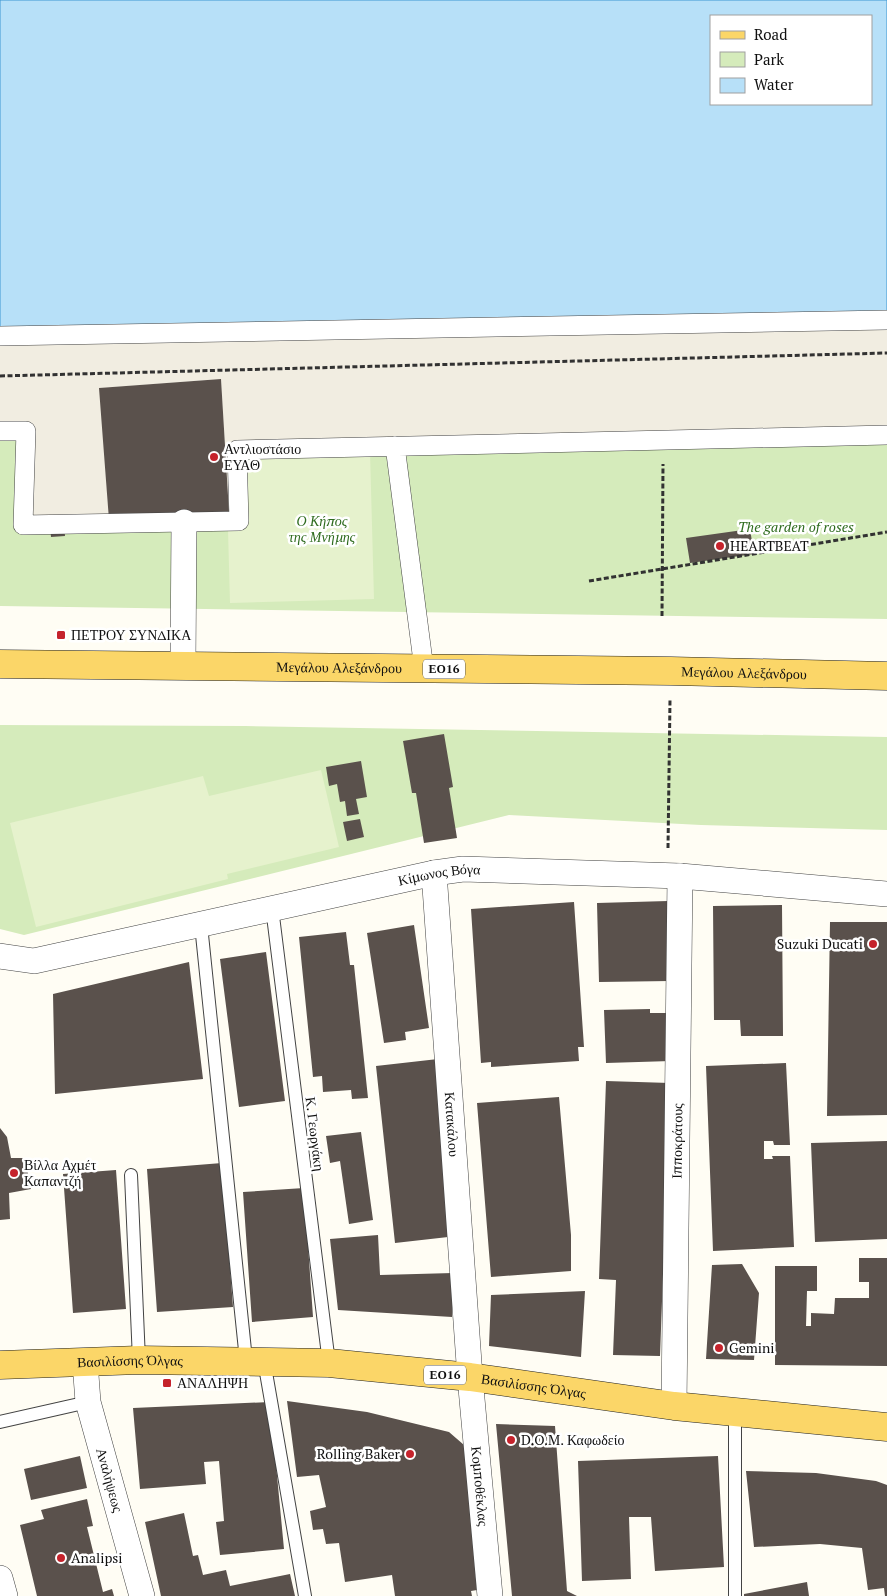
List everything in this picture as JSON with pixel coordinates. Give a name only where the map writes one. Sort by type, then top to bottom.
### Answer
[{"type":"main road","name":"Μεγάλου Αλεξάνδρου","points":[[0,664],[671,671],[887,676]]},
{"type":"main road","name":"Βασιλίσσης Όλγας","points":[[0,1365],[139,1360],[329,1363],[470,1377],[674,1406],[887,1427]]},
{"type":"street","points":[[0,336],[887,320]]},
{"type":"street","points":[[0,431],[26,431],[23,525],[239,521],[237,450],[887,435]]},
{"type":"street","points":[[396,446],[424,669]]},
{"type":"street","points":[[183,666],[184,522]]},
{"type":"street","name":"Κίμωνος Βόγα","points":[[0,956],[34,960],[434,873],[463,869],[674,876],[887,894]]},
{"type":"street","name":"Κατακάλου","points":[[434,873],[470,1377]]},
{"type":"street","name":"Ιπποκράτους","points":[[674,876],[674,1406]]},
{"type":"street","name":"Αναλήψεως","points":[[85,1362],[88,1402],[142,1596]]},
{"type":"street","name":"Κομποθέκλας","points":[[470,1377],[490,1596]]},
{"type":"street","points":[[0,1578],[5,1596]]},
{"type":"lane","name":"Κ. Γεωργάκη","points":[[272,908],[329,1363]]},
{"type":"lane","points":[[201,925],[255,1361],[305,1596]]},
{"type":"lane","points":[[131,1175],[139,1360]]},
{"type":"lane","points":[[0,1422],[88,1402]]},
{"type":"lane","points":[[735,1412],[735,1596]]},
{"type":"path","points":[[0,376],[887,353]]},
{"type":"path","points":[[662,616],[663,441]]},
{"type":"path","points":[[589,582],[887,532]]},
{"type":"path","points":[[671,671],[674,876]]},
{"type":"green space","name":"The garden of roses","points":[[0,431],[26,431],[23,525],[235,520],[237,447],[887,435],[887,619],[0,606]]},
{"type":"green space","name":"Ο Κήπος της Μνήμης","points":[[238,451],[370,452],[374,599],[230,603],[228,530]]},
{"type":"green space","points":[[0,725],[245,726],[887,737],[887,830],[701,825],[509,815],[24,935],[0,929]]},
{"type":"green space","points":[[321,770],[339,847],[227,874],[228,879],[36,927],[10,823],[203,776],[209,796]]},
{"type":"shaded area","points":[[887,320],[887,435],[237,450],[239,521],[23,525],[26,431],[0,431],[0,336]],"holes":[[[221,379],[229,512],[109,520],[100,388]]]},
{"type":"water","points":[[0,0],[887,0],[887,314],[0,332]]},
{"type":"building","name":"Αντλιοστάσιο ΕΥΑΘ","points":[[221,379],[229,512],[109,520],[99,388]]},
{"type":"building","points":[[64,525],[65,536],[51,537],[50,527]]},
{"type":"building","name":"HEARTBEAT","points":[[750,529],[754,554],[690,563],[686,538]]},
{"type":"building","points":[[444,734],[453,787],[449,788],[457,838],[424,843],[416,793],[412,793],[403,741]]},
{"type":"building","points":[[361,761],[367,797],[356,799],[359,814],[347,816],[345,801],[340,802],[337,784],[329,786],[326,767]]},
{"type":"building","points":[[360,819],[364,837],[347,841],[343,822]]},
{"type":"building","points":[[668,901],[670,981],[599,982],[597,903]]},
{"type":"building","points":[[574,902],[584,1047],[578,1047],[579,1061],[491,1067],[491,1062],[481,1063],[471,909]]},
{"type":"building","points":[[782,905],[783,1036],[741,1036],[740,1020],[714,1020],[713,906]]},
{"type":"building","points":[[830,922],[887,922],[887,1115],[827,1116]]},
{"type":"building","points":[[414,925],[429,1028],[405,1032],[406,1040],[384,1043],[367,933]]},
{"type":"building","points":[[346,932],[350,965],[354,965],[368,1098],[352,1099],[351,1090],[323,1092],[322,1076],[313,1077],[299,937]]},
{"type":"building","points":[[266,952],[285,1101],[239,1107],[220,959]]},
{"type":"building","points":[[189,962],[203,1079],[55,1094],[53,994]]},
{"type":"building","points":[[650,1009],[650,1013],[670,1013],[671,1061],[606,1063],[604,1010]]},
{"type":"building","points":[[438,1059],[457,1236],[395,1243],[376,1066]]},
{"type":"building","points":[[786,1063],[790,1145],[774,1145],[773,1141],[764,1141],[764,1159],[773,1159],[772,1156],[790,1156],[794,1247],[713,1251],[706,1066]]},
{"type":"building","points":[[606,1081],[670,1083],[660,1356],[613,1355],[616,1280],[599,1279]]},
{"type":"building","points":[[559,1097],[571,1235],[571,1271],[491,1277],[477,1103]]},
{"type":"building","name":"Βίλλα Αχμέτ Καπαντζή","points":[[0,1128],[7,1137],[11,1158],[25,1158],[31,1189],[9,1193],[10,1219],[0,1220]]},
{"type":"building","points":[[361,1132],[373,1220],[349,1224],[340,1161],[330,1163],[326,1136]]},
{"type":"building","points":[[887,1141],[887,1239],[815,1242],[811,1143]]},
{"type":"building","points":[[222,1163],[233,1307],[157,1312],[147,1169]]},
{"type":"building","points":[[116,1170],[126,1309],[73,1313],[63,1174]]},
{"type":"building","points":[[304,1188],[313,1317],[252,1322],[243,1192]]},
{"type":"building","points":[[378,1235],[380,1275],[453,1273],[452,1317],[338,1310],[330,1239]]},
{"type":"building","points":[[859,1258],[887,1258],[887,1366],[775,1365],[775,1266],[817,1266],[817,1291],[807,1291],[806,1326],[811,1326],[811,1313],[834,1314],[835,1298],[869,1298],[869,1282],[859,1282]]},
{"type":"building","points":[[742,1264],[759,1293],[754,1360],[706,1359],[712,1265]]},
{"type":"building","points":[[585,1291],[581,1357],[489,1346],[491,1295]]},
{"type":"building","points":[[287,1401],[367,1412],[449,1432],[464,1445],[477,1590],[471,1591],[472,1596],[395,1596],[392,1575],[345,1582],[339,1543],[326,1544],[323,1529],[313,1530],[310,1511],[326,1507],[319,1475],[297,1477]]},
{"type":"building","points":[[270,1402],[284,1549],[220,1555],[216,1522],[224,1521],[219,1461],[204,1462],[206,1484],[140,1489],[133,1408]]},
{"type":"building","points":[[496,1424],[555,1426],[567,1591],[577,1596],[512,1596]]},
{"type":"building","points":[[80,1456],[87,1488],[31,1500],[24,1469]]},
{"type":"building","points":[[718,1456],[724,1567],[655,1571],[651,1517],[629,1517],[631,1579],[582,1581],[578,1461]]},
{"type":"building","points":[[746,1471],[816,1473],[876,1481],[887,1485],[887,1596],[885,1596],[884,1588],[868,1590],[862,1548],[820,1544],[754,1547]]},
{"type":"building","name":"Analipsi","points":[[87,1499],[93,1526],[87,1527],[103,1592],[112,1589],[114,1596],[37,1596],[20,1525],[44,1519],[41,1510]]},
{"type":"building","points":[[184,1513],[193,1556],[198,1555],[203,1575],[226,1570],[230,1586],[290,1574],[295,1596],[161,1596],[145,1522]]},
{"type":"building","points":[[807,1582],[809,1596],[744,1596],[744,1594]]},
{"type":"place","name":"Αντλιοστάσιο ΕΥΑΘ","points":[[214,457]]},
{"type":"place","name":"HEARTBEAT","points":[[720,546]]},
{"type":"place","name":"ΠΕΤΡΟΥ ΣΥΝΔΙΚΑ","points":[[61,635]]},
{"type":"place","name":"Suzuki Ducati","points":[[873,944]]},
{"type":"place","name":"Βίλλα Αχμέτ Καπαντζή","points":[[14,1173]]},
{"type":"place","name":"Gemini","points":[[719,1348]]},
{"type":"place","name":"ΑΝΑΛΗΨΗ","points":[[167,1383]]},
{"type":"place","name":"D.O.M. Καφωδείο","points":[[511,1440]]},
{"type":"place","name":"Rolling Baker","points":[[410,1454]]},
{"type":"place","name":"Analipsi","points":[[61,1558]]}]
